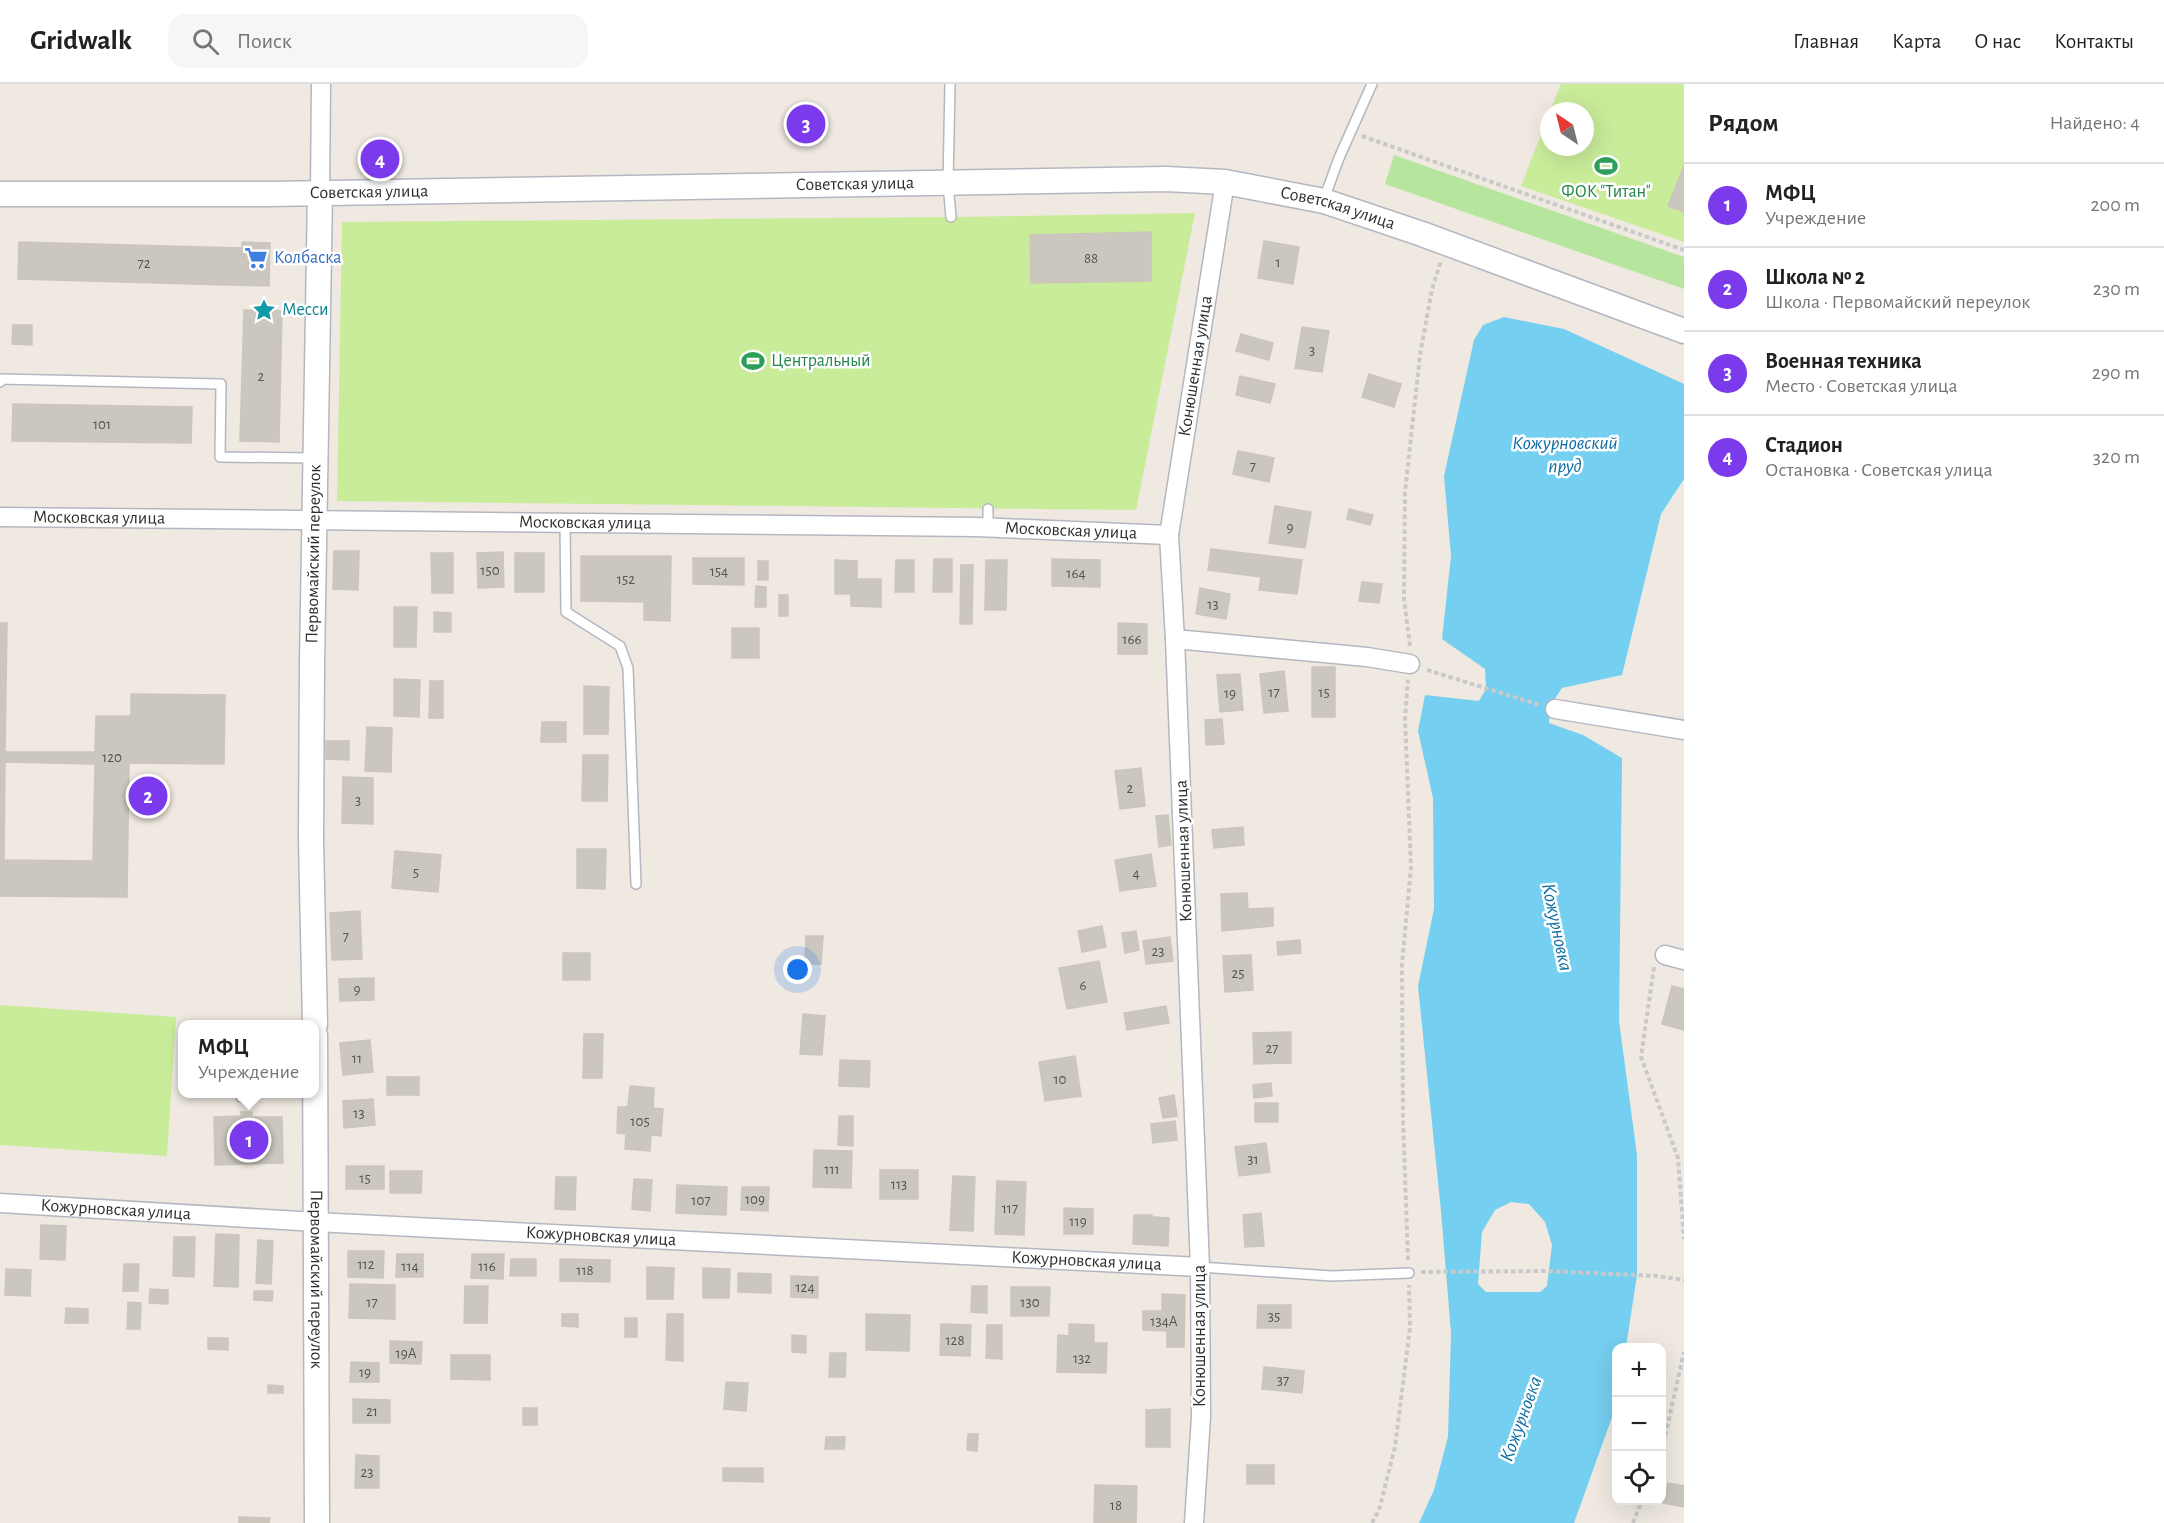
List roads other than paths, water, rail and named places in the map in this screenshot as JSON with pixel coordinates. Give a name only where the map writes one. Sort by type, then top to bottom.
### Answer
[{"type":"main road","name":"Советская улица","points":[[0,194],[320,193],[948,184],[1166,178],[1225,182],[1324,201],[1447,243],[1684,331]]},
{"type":"main road","name":"Первомайский переулок","points":[[315,1020],[311,840],[312,664],[320,193]]},
{"type":"main road","name":"Первомайский переулок","points":[[315,1098],[317,1523]]},
{"type":"street","name":"Первомайский переулок","points":[[320,193],[321,84]]},
{"type":"street","name":"Конюшенная улица","points":[[1194,1523],[1201,1418],[1200,1267],[1175,639],[1168,535],[1225,182]]},
{"type":"street","name":"Московская улица","points":[[0,518],[988,528],[1168,535]]},
{"type":"street","points":[[1175,639],[1367,657],[1410,664]]},
{"type":"street","points":[[1555,709],[1684,730]]},
{"type":"street","points":[[1665,955],[1684,958]]},
{"type":"street","name":"Кожурновская улица","points":[[0,1203],[316,1222],[1200,1267]]},
{"type":"lane","points":[[950,84],[948,184],[951,217]]},
{"type":"lane","points":[[1324,201],[1339,158],[1372,84]]},
{"type":"lane","points":[[0,382],[1,379],[221,384],[220,457],[317,458]]},
{"type":"lane","points":[[988,508],[988,528]]},
{"type":"lane","points":[[565,523],[566,612],[620,646],[628,669],[636,884]]},
{"type":"lane","points":[[1200,1267],[1332,1276],[1408,1273]]},
{"type":"water","name":"Кожурновский пруд","points":[[1504,317],[1564,329],[1684,384],[1684,479],[1661,514],[1622,675],[1562,688],[1550,706],[1549,723],[1583,735],[1622,758],[1619,1021],[1637,1155],[1637,1275],[1627,1343],[1612,1343],[1612,1417],[1574,1523],[1419,1523],[1434,1490],[1448,1437],[1451,1333],[1418,986],[1434,909],[1433,798],[1418,731],[1425,695],[1479,701],[1486,689],[1485,669],[1442,639],[1451,556],[1444,476],[1474,340],[1483,325]],"holes":[[[1511,1202],[1529,1204],[1545,1222],[1552,1245],[1547,1286],[1540,1292],[1486,1292],[1478,1284],[1482,1232],[1495,1210]]]},
{"type":"place","name":"Военная техника","points":[[806,124]]},
{"type":"place","name":"Стадион","points":[[380,159]]},
{"type":"place","name":"ФОК \"Титан\"","points":[[1606,166]]},
{"type":"place","name":"Колбаска","points":[[256,258]]},
{"type":"place","name":"Месси","points":[[264,310]]},
{"type":"place","name":"Центральный","points":[[753,361]]},
{"type":"place","name":"Школа № 2","points":[[148,796]]},
{"type":"place","name":"МФЦ","points":[[249,1140]]},
{"type":"water label","name":"Кожурновка","points":[[1557,927]]},
{"type":"water label","name":"Кожурновка","points":[[1521,1419]]}]
